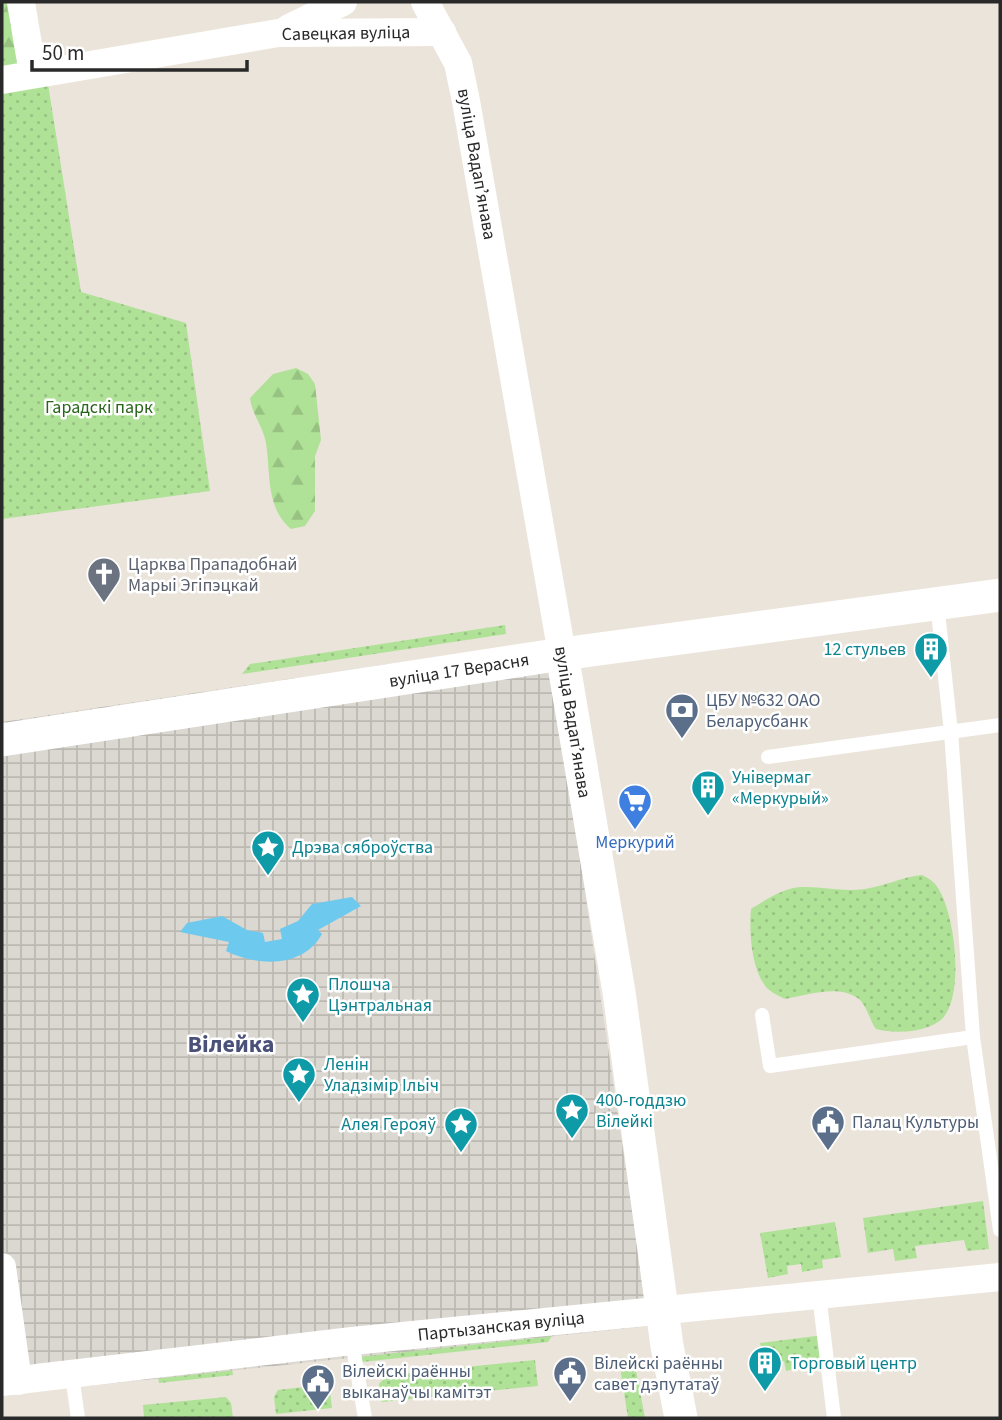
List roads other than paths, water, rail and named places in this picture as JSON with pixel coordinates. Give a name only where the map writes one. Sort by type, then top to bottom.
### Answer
[{"type":"street","points":[[20,2],[33,74]]},
{"type":"street","points":[[278,33],[343,2]]},
{"type":"street","name":"вуліца Вадапʼянава","points":[[425,2],[458,63],[466,101],[619,992],[663,1311],[681,1418]]},
{"type":"street","name":"Савецкая вуліца","points":[[2,80],[278,33],[442,32]]},
{"type":"street","name":"вуліца 17 Верасня","points":[[2,740],[562,654],[937,601],[1000,595]]},
{"type":"street","points":[[2,1267],[10,1382]]},
{"type":"street","name":"Партызанская вуліца","points":[[10,1382],[352,1341],[1000,1277]]},
{"type":"lane","points":[[937,601],[951,732],[973,1037],[1000,1230]]},
{"type":"lane","points":[[768,757],[1000,725]]},
{"type":"lane","points":[[762,1015],[770,1066],[973,1037]]},
{"type":"lane","points":[[819,1295],[834,1418]]},
{"type":"lane","points":[[352,1341],[365,1418]]},
{"type":"lane","points":[[72,1375],[78,1418]]},
{"type":"water","points":[[352,897],[361,906],[318,930],[322,934],[314,945],[291,959],[251,960],[226,951],[229,942],[180,932],[187,923],[222,916],[247,930],[263,933],[265,942],[282,939],[280,929],[298,921],[312,904]]},
{"type":"place","name":"Царква Прападобнай Марыі Эгіпэцкай","points":[[104,604]]},
{"type":"place","name":"12 стульев","points":[[931,679]]},
{"type":"place","name":"ЦБУ №632 ОАО Беларусбанк","points":[[682,740]]},
{"type":"place","name":"Універмаг «Меркурый»","points":[[708,817]]},
{"type":"place","name":"Меркурий","points":[[635,831]]},
{"type":"place","name":"Дрэва сяброўства","points":[[268,877]]},
{"type":"place","name":"Плошча Цэнтральная","points":[[303,1024]]},
{"type":"place","name":"Ленін Уладзімір Ільіч","points":[[299,1104]]},
{"type":"place","name":"400-годдзю Вілейкі","points":[[572,1140]]},
{"type":"place","name":"Палац Культуры","points":[[828,1152]]},
{"type":"place","name":"Алея Герояў","points":[[461,1154]]},
{"type":"place","name":"Торговый центр","points":[[765,1393]]},
{"type":"place","name":"Вілейскі раённы савет дэпутатаў","points":[[570,1403]]},
{"type":"place","name":"Вілейскі раённы выканаўчы камітэт","points":[[318,1411]]},
{"type":"district","name":"Вілейка","points":[[231,1044]]},
{"type":"park label","name":"Гарадскі парк","points":[[99,407]]}]
